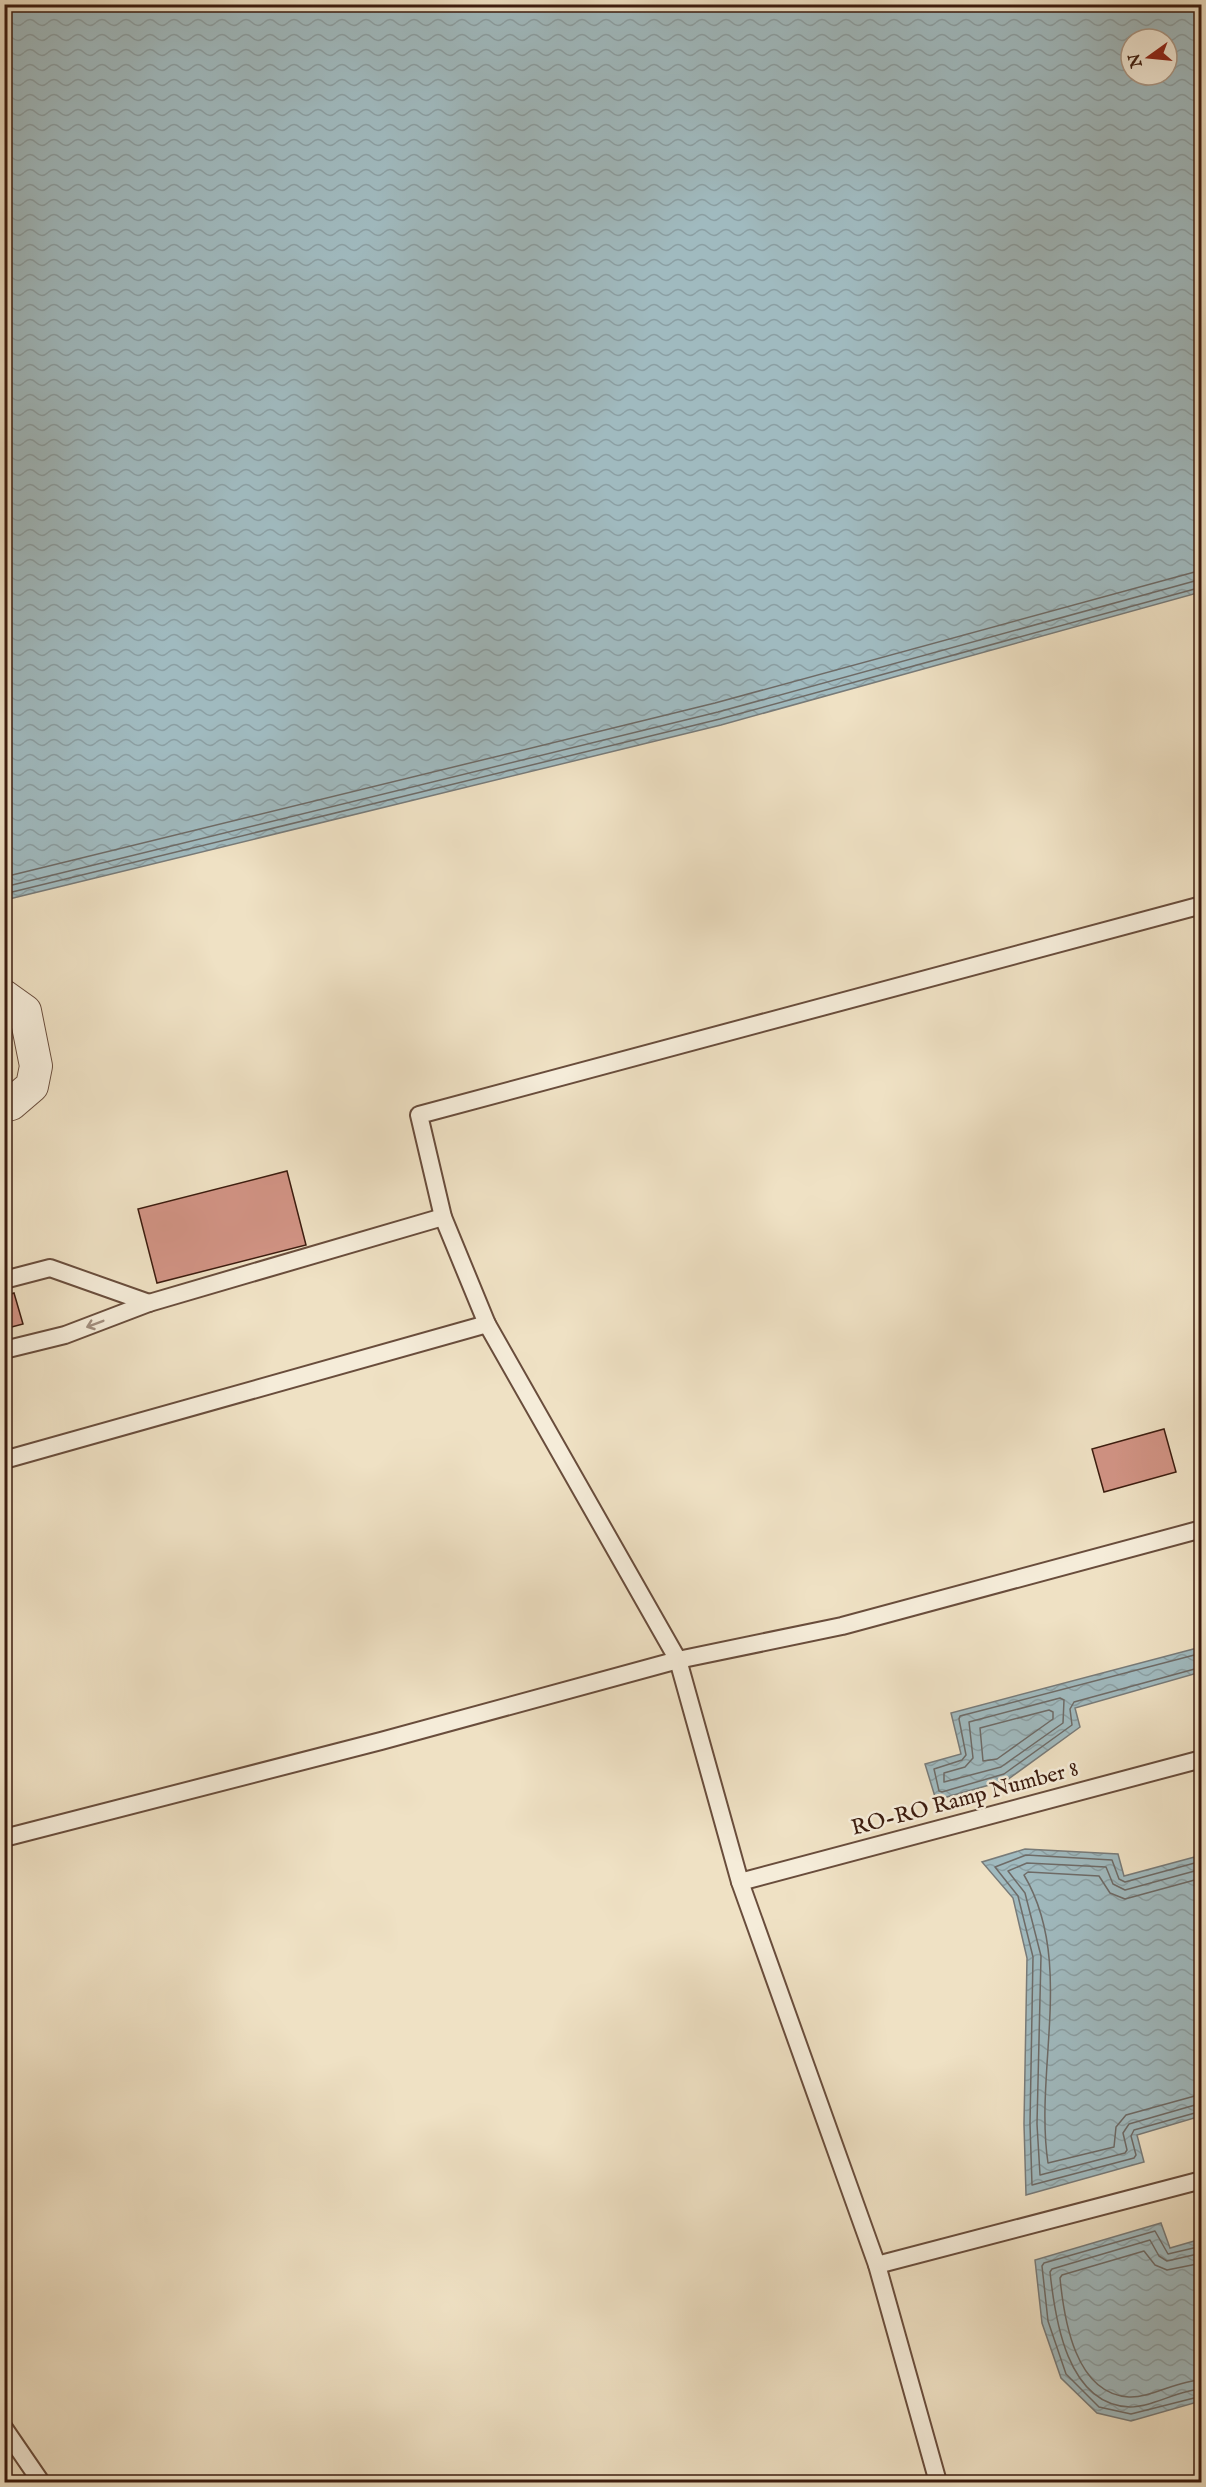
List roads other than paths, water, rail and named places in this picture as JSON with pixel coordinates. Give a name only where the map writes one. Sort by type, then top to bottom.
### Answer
[{"type":"street","points":[[4,996],[25,1011],[36,1066],[32,1086],[10,1104],[4,1106]]},
{"type":"lane","points":[[938,2482],[877,2265],[740,1882],[678,1660],[487,1324],[443,1217],[419,1114],[1202,905]]},
{"type":"lane","points":[[4,1350],[65,1335],[149,1303],[443,1217]]},
{"type":"lane","points":[[4,1280],[50,1268],[149,1303]]},
{"type":"lane","points":[[4,1460],[487,1324]]},
{"type":"lane","points":[[4,1838],[381,1741],[678,1660],[842,1626],[1202,1528]]},
{"type":"lane","name":"RO-RO Ramp Number 8","points":[[740,1882],[1202,1759]]},
{"type":"lane","points":[[877,2265],[1015,2231],[1202,2180]]},
{"type":"lane","points":[[4,2428],[41,2482]]},
{"type":"water","points":[[4,5],[1201,5],[1201,592],[721,725],[5,900]]},
{"type":"water","points":[[1201,1647],[1201,1672],[1075,1708],[1080,1727],[1007,1780],[936,1800],[925,1764],[961,1754],[951,1713]]},
{"type":"water","points":[[1025,1849],[1118,1854],[1124,1876],[1202,1855],[1201,2116],[1137,2135],[1144,2162],[1026,2195],[1024,2124],[1027,1958],[1013,1898],[982,1862]]},
{"type":"water","points":[[1161,2223],[1170,2248],[1201,2239],[1201,2401],[1131,2421],[1097,2413],[1061,2378],[1042,2323],[1035,2260]]}]
